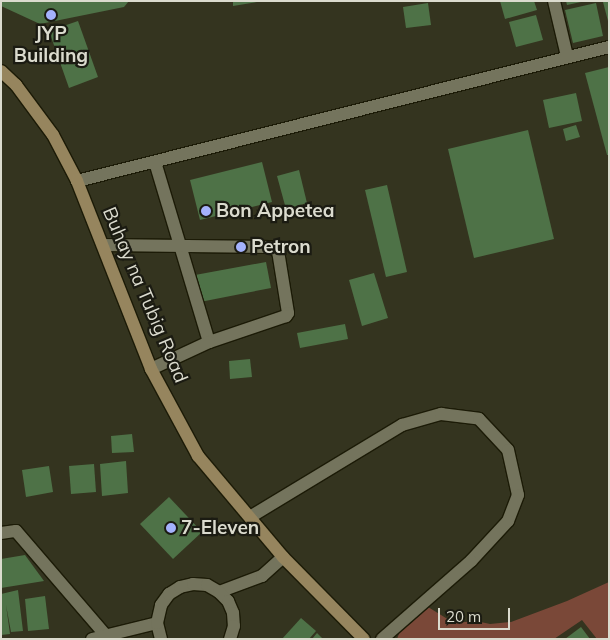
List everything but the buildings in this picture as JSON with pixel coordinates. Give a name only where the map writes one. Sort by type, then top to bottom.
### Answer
[{"type":"main road","name":"Buhay na Tubig Road","points":[[1,71],[16,86],[53,135],[77,181],[151,369],[198,456],[283,557],[364,639]]},
{"type":"street","points":[[554,1],[567,56]]},
{"type":"street","points":[[77,181],[567,56],[609,48]]},
{"type":"street","points":[[155,162],[209,342]]},
{"type":"street","points":[[103,245],[180,244],[270,247],[278,250],[288,313],[286,316],[209,342],[151,369]]},
{"type":"street","points":[[250,518],[402,425],[441,414],[479,419],[508,450],[518,495],[508,522],[471,561],[382,639]]},
{"type":"street","points":[[1,534],[16,531],[109,638]]},
{"type":"street","points":[[219,592],[262,576],[283,557]]},
{"type":"street","points":[[161,639],[157,622],[161,605],[169,594],[180,587],[193,584],[207,586],[219,592],[228,601],[233,613],[234,626],[230,639]]},
{"type":"street","points":[[92,639],[109,638],[157,622]]},
{"type":"shaded area","points":[[609,582],[609,639],[597,639],[582,620],[554,639],[397,639],[400,631],[428,607],[454,623],[476,621],[490,624],[511,622],[567,601]]},
{"type":"place","name":"JYP Building","points":[[51,15]]},
{"type":"place","name":"Bon Appetea","points":[[206,211]]},
{"type":"place","name":"Petron","points":[[241,247]]},
{"type":"place","name":"7-Eleven","points":[[171,528]]}]
